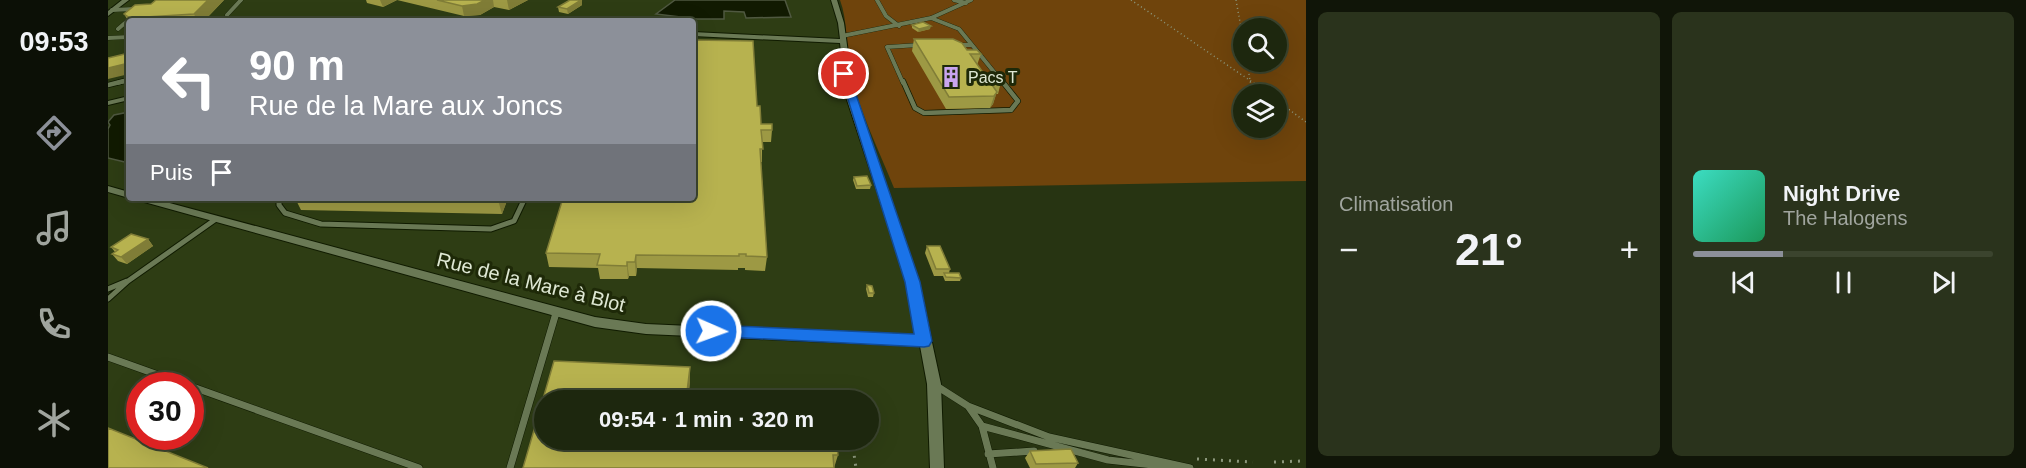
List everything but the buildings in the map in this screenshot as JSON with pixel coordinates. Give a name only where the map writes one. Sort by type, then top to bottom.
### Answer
[{"type":"street","points":[[110,12],[126,0]]},
{"type":"street","points":[[834,0],[842,38],[844,74],[850,97],[913,282],[934,384],[937,468]]},
{"type":"street","points":[[696,34],[842,38]]},
{"type":"street","points":[[108,103],[126,99]]},
{"type":"street","points":[[108,189],[126,194]]},
{"type":"street","name":"Rue de la Mare à Blot","points":[[151,201],[595,322],[646,329],[924,341]]},
{"type":"lane","points":[[227,15],[241,0]]},
{"type":"lane","points":[[877,0],[886,16],[900,26]]},
{"type":"lane","points":[[954,0],[966,3]]},
{"type":"lane","points":[[842,38],[931,18],[971,0]]},
{"type":"lane","points":[[110,12],[141,9],[131,18]]},
{"type":"lane","points":[[928,45],[887,47],[915,108],[924,113],[1011,110],[1018,101],[958,29],[931,18]]},
{"type":"lane","points":[[118,29],[126,22]]},
{"type":"lane","points":[[108,38],[126,37]]},
{"type":"lane","points":[[950,45],[971,45]]},
{"type":"lane","points":[[108,85],[126,81]]},
{"type":"lane","points":[[279,201],[285,213],[321,224],[491,229],[514,221],[524,201]]},
{"type":"lane","points":[[108,298],[128,281],[216,219]]},
{"type":"lane","points":[[108,289],[128,281]]},
{"type":"lane","points":[[510,468],[556,313]]},
{"type":"lane","points":[[108,357],[150,372]]},
{"type":"lane","points":[[934,384],[968,406],[996,420],[1048,437],[1190,468]]},
{"type":"lane","points":[[204,391],[419,468]]},
{"type":"lane","points":[[968,406],[982,426],[993,468]]},
{"type":"lane","points":[[982,426],[1108,459],[1176,468]]},
{"type":"lane","points":[[988,454],[1069,449]]},
{"type":"path","points":[[1131,0],[1257,84]]},
{"type":"path","points":[[1236,0],[1239,18]]},
{"type":"path","points":[[1248,72],[1251,84]]},
{"type":"path","points":[[1287,107],[1306,122]]},
{"type":"path","points":[[853,450],[856,468]]},
{"type":"path","points":[[1274,462],[1302,461]]},
{"type":"shaded area","points":[[108,0],[834,0],[844,74],[903,252],[924,341],[935,468],[108,468]]},
{"type":"shaded area","points":[[675,0],[785,0],[791,17],[746,18],[744,12],[724,11],[724,19],[697,19],[656,14]]},
{"type":"shaded area","points":[[840,0],[1306,0],[1306,181],[894,188],[853,81]]},
{"type":"shaded area","points":[[126,113],[126,162],[108,158],[110,125],[108,122],[114,115]]},
{"type":"place","name":"Pacs T","points":[[951,77]]},
{"type":"route","points":[[711,331],[924,341],[913,282],[854,110],[844,74]]}]
